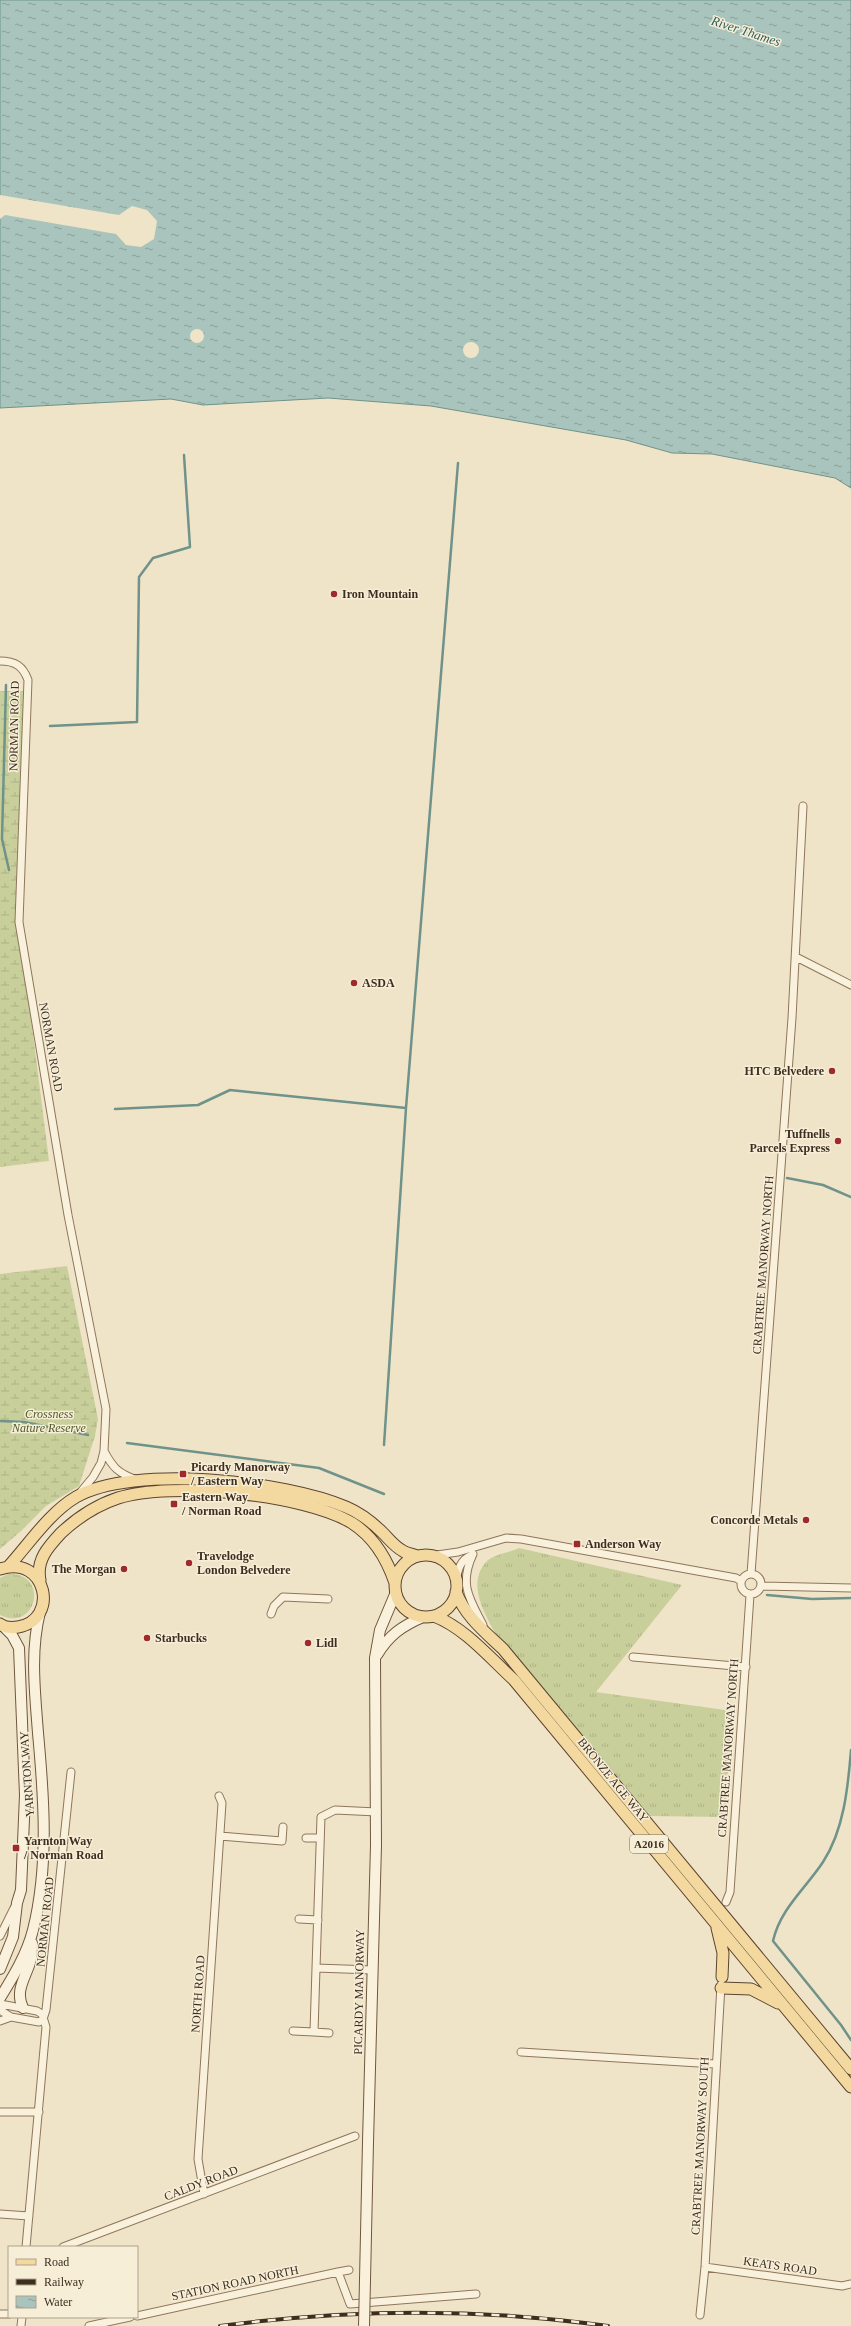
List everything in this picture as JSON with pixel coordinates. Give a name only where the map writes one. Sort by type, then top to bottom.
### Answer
[{"type":"main road","points":[[1,1625],[13,1628],[24,1626],[33,1620],[40,1612],[44,1594],[40,1580],[40,1563],[45,1551],[70,1525],[88,1513],[118,1498],[172,1491],[224,1493],[261,1498],[311,1507],[334,1514],[352,1524],[375,1544],[391,1570],[395,1588],[403,1607],[412,1614],[428,1616],[450,1606],[456,1586],[448,1565],[430,1556],[417,1556],[403,1552],[382,1532],[348,1508],[319,1496],[269,1486],[232,1481],[191,1479],[140,1481],[106,1486],[76,1497],[4,1568]]},
{"type":"main road","points":[[395,1588],[398,1571],[403,1563],[417,1556]]},
{"type":"main road","points":[[4,1568],[26,1568],[40,1580]]},
{"type":"main road","name":"BRONZE AGE WAY","points":[[456,1586],[460,1603],[508,1655],[851,2069]]},
{"type":"main road","name":"BRONZE AGE WAY","points":[[428,1616],[447,1621],[462,1632],[514,1680],[851,2087]]},
{"type":"main road","points":[[717,1926],[723,1953],[721,1983],[751,1989],[782,2005]]},
{"type":"street","name":"NORMAN ROAD","points":[[0,661],[14,662],[21,667],[28,680],[19,922],[88,1326],[106,1409],[104,1444],[101,1463],[94,1477],[76,1497]]},
{"type":"street","name":"CRABTREE MANORWAY NORTH","points":[[751,1574],[796,957],[803,806]]},
{"type":"street","points":[[796,957],[851,985]]},
{"type":"street","points":[[104,1444],[121,1474],[140,1481]]},
{"type":"street","points":[[430,1556],[481,1546],[506,1538],[533,1540],[736,1578],[741,1581],[744,1592],[750,1595],[758,1592],[761,1586],[760,1579],[751,1574],[745,1576],[741,1581]]},
{"type":"street","points":[[456,1586],[459,1566],[463,1560],[481,1546]]},
{"type":"street","points":[[472,1554],[466,1571],[466,1589],[487,1634]]},
{"type":"street","points":[[761,1586],[851,1588]]},
{"type":"street","name":"PICARDY MANORWAY","points":[[364,2326],[377,1812],[376,1658],[380,1630],[395,1588]]},
{"type":"street","name":"CRABTREE MANORWAY NORTH","points":[[726,1902],[730,1892],[750,1595]]},
{"type":"street","points":[[272,1614],[274,1606],[283,1597],[328,1599]]},
{"type":"street","name":"YARNTON WAY","points":[[0,1998],[18,1967],[33,1931],[43,1864],[43,1798],[33,1653],[40,1612]]},
{"type":"street","name":"PICARDY MANORWAY","points":[[376,1658],[384,1642],[393,1633],[403,1625],[428,1616]]},
{"type":"street","name":"YARNTON WAY","points":[[0,1968],[13,1937],[16,1903],[23,1872],[25,1795],[20,1656],[16,1641],[1,1625]]},
{"type":"street","points":[[634,1657],[746,1667]]},
{"type":"street","name":"NORMAN ROAD","points":[[26,2246],[47,2034],[43,2019],[48,2001],[70,1775]]},
{"type":"street","name":"NORTH ROAD","points":[[204,2194],[198,2160],[222,1803],[219,1796]]},
{"type":"street","points":[[314,2032],[321,1817],[335,1810],[377,1812]]},
{"type":"street","points":[[220,1836],[282,1841],[283,1826]]},
{"type":"street","points":[[306,1838],[320,1838]]},
{"type":"street","points":[[0,1936],[16,1903]]},
{"type":"street","points":[[299,1920],[318,1920]]},
{"type":"street","points":[[24,2008],[20,2002],[20,1988],[31,1959],[33,1931]]},
{"type":"street","points":[[316,1968],[372,1970]]},
{"type":"street","name":"CRABTREE MANORWAY SOUTH","points":[[700,2315],[706,2267],[715,2064],[721,1983]]},
{"type":"street","points":[[0,2004],[24,2008],[42,2014],[43,2019],[39,2022],[11,2017],[0,2010]]},
{"type":"street","points":[[0,2021],[11,2017]]},
{"type":"street","points":[[293,2031],[329,2033]]},
{"type":"street","points":[[521,2052],[715,2064]]},
{"type":"street","points":[[0,2112],[39,2112]]},
{"type":"street","name":"CALDY ROAD","points":[[66,2246],[204,2194],[346,2136],[355,2136]]},
{"type":"street","points":[[0,2214],[29,2216]]},
{"type":"street","name":"KEATS ROAD","points":[[706,2267],[842,2286],[851,2284]]},
{"type":"street","name":"STATION ROAD NORTH","points":[[138,2316],[349,2270]]},
{"type":"street","points":[[338,2272],[350,2304],[476,2294]]},
{"type":"street","points":[[89,2326],[125,2318]]},
{"type":"green space","points":[[0,691],[23,691],[21,939],[49,1161],[0,1167]]},
{"type":"green space","name":"Crossness Nature Reserve","points":[[67,1266],[98,1419],[95,1436],[79,1486],[46,1506],[0,1549],[0,1274]]},
{"type":"green space","points":[[519,1548],[682,1585],[596,1692],[732,1711],[725,1817],[647,1816],[495,1633],[482,1607],[477,1588],[478,1579],[481,1570],[487,1561],[498,1555]]},
{"type":"green space","points":[[8,1574],[21,1576],[30,1582],[34,1591],[34,1600],[30,1609],[23,1616],[13,1618],[0,1615],[0,1578]]},
{"type":"water","name":"River Thames","points":[[0,0],[851,0],[851,488],[835,478],[712,454],[672,453],[626,440],[431,406],[328,398],[203,405],[171,399],[0,408]]},
{"type":"pier","points":[[0,195],[119,215],[132,206],[147,210],[157,221],[154,239],[141,247],[126,245],[116,234],[5,215],[0,219]]},
{"type":"pier","points":[[194,329],[200,329],[204,333],[204,339],[200,343],[194,343],[190,339],[190,333]]},
{"type":"pier","points":[[471,342],[478,347],[479,350],[474,357],[471,358],[464,353],[463,350],[468,343]]},
{"type":"waterway","points":[[50,726],[137,722],[139,577],[153,558],[190,547],[184,455]]},
{"type":"waterway","points":[[384,1445],[406,1108],[458,463]]},
{"type":"waterway","points":[[6,685],[2,839],[9,870]]},
{"type":"waterway","points":[[115,1109],[198,1105],[230,1090],[406,1108]]},
{"type":"waterway","points":[[787,1178],[823,1185],[851,1197]]},
{"type":"waterway","points":[[0,1421],[24,1422],[88,1435]]},
{"type":"waterway","points":[[127,1443],[319,1468],[384,1494]]},
{"type":"waterway","points":[[767,1595],[812,1599],[851,1598]]},
{"type":"waterway","points":[[851,1750],[844,1808],[836,1836],[823,1862],[787,1909],[776,1929],[773,1941],[841,2025],[851,2040]]},
{"type":"railway","points":[[220,2326],[317,2316],[414,2313],[512,2316],[608,2326]]},
{"type":"place","name":"Iron Mountain","points":[[334,594]]},
{"type":"place","name":"ASDA","points":[[354,983]]},
{"type":"place","name":"HTC Belvedere","points":[[832,1071]]},
{"type":"place","name":"Tuffnells Parcels Express","points":[[838,1141]]},
{"type":"place","name":"Picardy Manorway / Eastern Way","points":[[183,1474]]},
{"type":"place","name":"Eastern Way / Norman Road","points":[[174,1504]]},
{"type":"place","name":"Concorde Metals","points":[[806,1520]]},
{"type":"place","name":"Anderson Way","points":[[577,1544]]},
{"type":"place","name":"Travelodge London Belvedere","points":[[189,1563]]},
{"type":"place","name":"The Morgan","points":[[124,1569]]},
{"type":"place","name":"Starbucks","points":[[147,1638]]},
{"type":"place","name":"Lidl","points":[[308,1643]]},
{"type":"place","name":"Yarnton Way / Norman Road","points":[[16,1848]]}]
